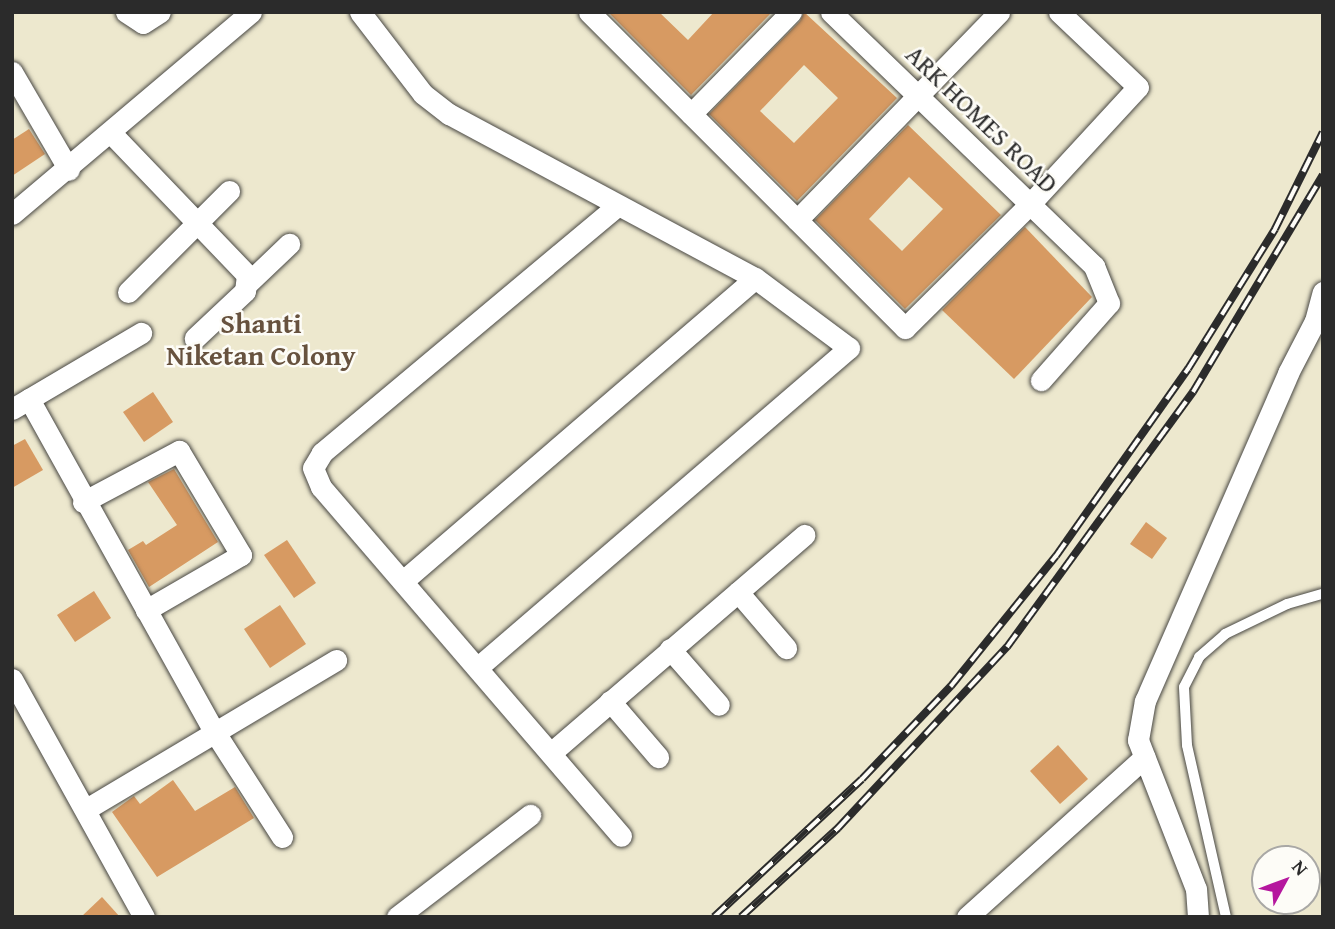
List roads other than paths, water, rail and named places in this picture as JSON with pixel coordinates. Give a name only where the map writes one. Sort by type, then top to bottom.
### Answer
[{"type":"street","points":[[126,12],[142,23],[160,12]]},
{"type":"street","points":[[12,214],[69,170],[251,12]]},
{"type":"street","points":[[360,12],[423,94],[449,114],[755,278],[849,348],[478,667]]},
{"type":"street","points":[[589,12],[905,328],[1030,204],[1138,87],[1059,12]]},
{"type":"street","points":[[691,114],[791,12]]},
{"type":"street","name":"ARK HOMES ROAD","points":[[831,12],[1094,266],[1109,303],[1041,380]]},
{"type":"street","points":[[797,219],[999,12]]},
{"type":"street","points":[[14,81],[69,170]]},
{"type":"street","points":[[111,133],[247,275],[248,283]]},
{"type":"street","points":[[128,292],[229,191]]},
{"type":"street","points":[[617,206],[322,453],[313,468],[321,487],[552,752],[621,836]]},
{"type":"street","points":[[195,338],[289,244]]},
{"type":"street","points":[[403,581],[755,278]]},
{"type":"street","points":[[1198,917],[1196,889],[1139,740],[1154,673],[1288,373],[1319,319],[1323,292]]},
{"type":"street","points":[[141,333],[21,404],[83,502],[214,731],[282,837]]},
{"type":"street","points":[[83,502],[179,451],[242,555],[146,610]]},
{"type":"street","points":[[552,752],[804,535]]},
{"type":"street","points":[[737,592],[786,648]]},
{"type":"street","points":[[670,649],[719,705]]},
{"type":"street","points":[[88,808],[336,660]]},
{"type":"street","points":[[12,679],[19,707],[88,808],[144,917]]},
{"type":"street","points":[[610,701],[658,757]]},
{"type":"street","points":[[967,917],[1145,757]]},
{"type":"street","points":[[397,917],[530,815]]},
{"type":"lane","points":[[1226,917],[1187,745],[1184,687],[1199,657],[1225,634],[1287,604],[1323,594]]},
{"type":"railway","points":[[714,917],[862,779],[951,686],[1056,556],[1188,369],[1275,229],[1323,132]]},
{"type":"railway","points":[[741,917],[838,828],[1007,647],[1193,392],[1323,175]]},
{"type":"district","name":"Shanti Niketan Colony","points":[[261,339]]}]
